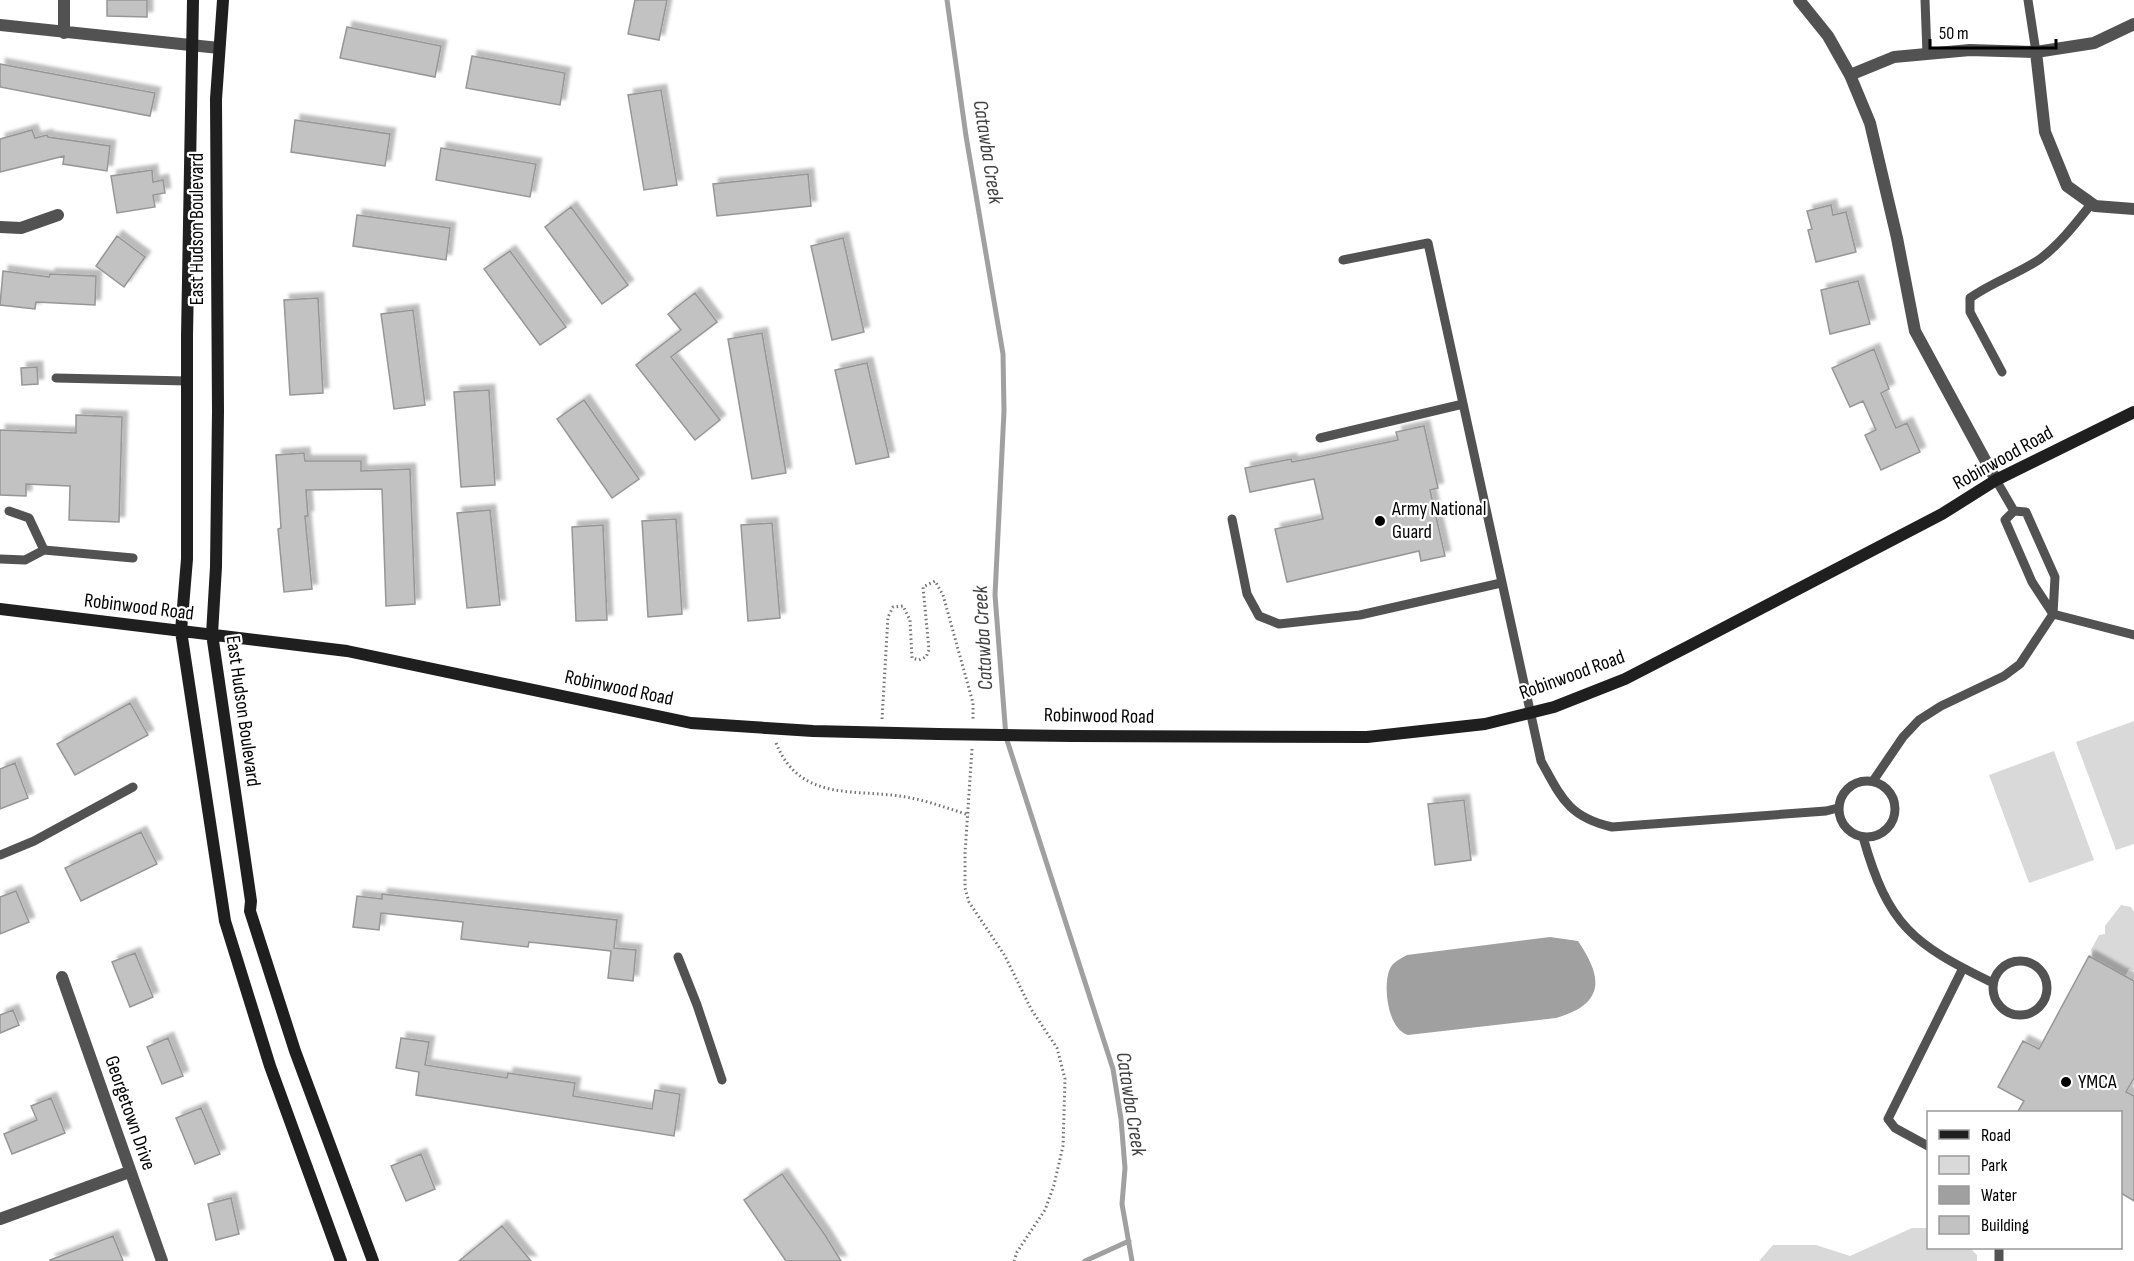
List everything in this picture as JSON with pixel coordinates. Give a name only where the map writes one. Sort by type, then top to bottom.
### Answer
[{"type":"main road","name":"East Hudson Boulevard","points":[[193,0],[187,381],[187,559],[182,632],[225,921],[270,1066],[340,1261]]},
{"type":"main road","name":"East Hudson Boulevard","points":[[223,0],[216,99],[217,545],[212,634],[251,901],[250,911],[295,1051],[373,1261]]},
{"type":"main road","name":"Robinwood Road","points":[[0,609],[346,651],[691,723],[770,729],[881,733],[1072,736],[1367,737],[1434,732],[1530,714],[1625,679],[1942,514],[1996,480],[2134,412]]},
{"type":"street","points":[[64,0],[64,33]]},
{"type":"street","points":[[1798,0],[1827,36],[1851,75],[1870,123],[1897,238],[1915,331],[1996,480]]},
{"type":"street","points":[[1851,75],[1894,57],[1970,50],[2036,52],[2094,43],[2134,24]]},
{"type":"street","points":[[0,25],[219,48]]},
{"type":"street","points":[[2036,52],[2045,132],[2067,186],[2095,206],[2134,209]]},
{"type":"street","points":[[0,227],[21,228],[58,215]]},
{"type":"street","name":"Georgetown Drive","points":[[62,977],[162,1261]]},
{"type":"street","points":[[0,1219],[129,1172]]},
{"type":"lane","points":[[1925,0],[1927,54]]},
{"type":"lane","points":[[2028,0],[2036,52]]},
{"type":"lane","points":[[2002,372],[1970,312],[1970,298],[1984,288],[2039,260],[2065,237],[2092,203]]},
{"type":"lane","points":[[1343,260],[1428,243],[1541,761],[1564,803],[1593,823],[1612,827],[1826,811],[1839,812]]},
{"type":"lane","points":[[56,378],[187,381]]},
{"type":"lane","points":[[1320,438],[1463,404]]},
{"type":"lane","points":[[1996,480],[2014,511]]},
{"type":"lane","points":[[9,511],[29,518],[44,550]]},
{"type":"lane","points":[[1873,781],[1903,737],[1919,720],[1941,706],[2004,676],[2020,663],[2053,614],[2055,577],[2026,512],[2014,511],[2005,520],[2032,582],[2053,614],[2134,635]]},
{"type":"lane","points":[[1232,519],[1247,594],[1259,616],[1280,624],[1360,615],[1502,583]]},
{"type":"lane","points":[[0,559],[25,560],[44,550],[133,558]]},
{"type":"lane","points":[[1873,781],[1889,791],[1895,809],[1888,827],[1868,837],[1848,830],[1839,812],[1840,799],[1850,786],[1857,782],[1873,781]]},
{"type":"lane","points":[[0,855],[34,841],[133,787]]},
{"type":"lane","points":[[1868,837],[1870,861],[1885,901],[1904,927],[1946,960],[1993,983]]},
{"type":"lane","points":[[678,957],[722,1080]]},
{"type":"lane","points":[[2024,961],[2032,963],[2044,975],[2047,991],[2040,1007],[2033,1012],[2016,1015],[2008,1012],[1996,1000],[1993,983],[2001,969],[2008,964],[2024,961]]},
{"type":"lane","points":[[1927,1145],[1895,1128],[1888,1119],[1963,968]]},
{"type":"path","points":[[881,733],[888,617],[893,606],[903,606],[910,620],[912,658],[919,660],[926,657],[929,650],[923,586],[935,581],[944,595],[973,703],[972,726]]},
{"type":"path","points":[[770,729],[778,750],[792,771],[814,786],[834,791],[911,798],[969,815]]},
{"type":"path","points":[[972,748],[965,888],[969,902],[1005,956],[1030,1009],[1057,1048],[1065,1079],[1063,1146],[1054,1185],[1045,1210],[1017,1252],[1014,1261]]},
{"type":"green space","points":[[2134,721],[2134,844],[2116,850],[2076,742]]},
{"type":"green space","points":[[2054,751],[2094,860],[2029,883],[1989,775]]},
{"type":"green space","points":[[2121,905],[2131,907],[2134,912],[2134,970],[2129,969],[2125,976],[2093,958],[2091,950],[2099,935],[2105,934],[2105,926]]},
{"type":"green space","points":[[1912,1228],[1927,1228],[1927,1249],[1971,1249],[1977,1255],[1977,1261],[1759,1261],[1773,1245],[1816,1245],[1850,1256]]},
{"type":"water","points":[[1550,937],[1578,941],[1592,967],[1595,989],[1591,998],[1572,1012],[1556,1018],[1408,1035],[1396,1025],[1387,998],[1387,979],[1396,961],[1407,955]]},
{"type":"building","points":[[107,0],[147,0],[147,17],[107,16]]},
{"type":"building","points":[[635,0],[667,0],[659,40],[628,34]]},
{"type":"building","points":[[347,27],[441,46],[435,77],[340,58]]},
{"type":"building","points":[[472,56],[565,73],[560,105],[466,88]]},
{"type":"building","points":[[0,64],[155,93],[150,116],[0,87]]},
{"type":"building","points":[[661,90],[677,185],[644,190],[628,95]]},
{"type":"building","points":[[295,120],[390,134],[385,166],[291,152]]},
{"type":"building","points":[[32,130],[35,138],[47,135],[110,146],[107,171],[63,164],[64,156],[0,172],[0,139]]},
{"type":"building","points":[[441,148],[536,164],[530,197],[436,180]]},
{"type":"building","points":[[152,170],[153,182],[163,180],[165,193],[153,195],[155,207],[117,213],[111,176]]},
{"type":"building","points":[[808,174],[811,206],[717,216],[713,184]]},
{"type":"building","points":[[1831,205],[1833,215],[1846,212],[1856,252],[1816,262],[1808,230],[1812,229],[1807,211]]},
{"type":"building","points":[[571,207],[628,285],[602,304],[545,227]]},
{"type":"building","points":[[357,215],[450,228],[446,260],[353,246]]},
{"type":"building","points":[[117,236],[145,257],[124,287],[96,266]]},
{"type":"building","points":[[843,238],[864,332],[832,340],[811,246]]},
{"type":"building","points":[[510,251],[566,327],[540,345],[484,269]]},
{"type":"building","points":[[3,271],[49,277],[50,274],[96,276],[95,305],[36,302],[35,309],[0,305]]},
{"type":"building","points":[[1858,281],[1870,324],[1830,334],[1821,290]]},
{"type":"building","points":[[695,293],[717,322],[671,357],[720,420],[695,440],[636,365],[681,330],[668,314]]},
{"type":"building","points":[[318,298],[323,393],[290,395],[284,300]]},
{"type":"building","points":[[413,310],[425,405],[394,409],[381,314]]},
{"type":"building","points":[[762,333],[786,473],[752,479],[728,339]]},
{"type":"building","points":[[1874,349],[1889,389],[1881,393],[1896,428],[1907,423],[1920,452],[1881,470],[1865,435],[1876,430],[1863,401],[1850,407],[1832,368]]},
{"type":"building","points":[[867,363],[889,457],[856,464],[835,370]]},
{"type":"building","points":[[37,367],[38,384],[22,385],[21,368]]},
{"type":"building","points":[[489,390],[495,485],[461,487],[454,392]]},
{"type":"building","points":[[584,400],[639,479],[612,498],[557,419]]},
{"type":"building","points":[[76,415],[122,417],[119,522],[69,520],[70,486],[26,484],[26,496],[0,495],[0,430],[76,433]]},
{"type":"building","name":"Army National Guard","points":[[1424,426],[1438,488],[1430,490],[1445,556],[1421,561],[1419,551],[1287,582],[1275,529],[1323,519],[1314,479],[1250,492],[1245,468],[1291,459],[1292,462],[1398,440],[1396,432]]},
{"type":"building","points":[[304,453],[305,461],[361,461],[361,471],[410,469],[415,604],[386,606],[382,489],[306,490],[308,516],[305,516],[312,589],[284,592],[278,529],[281,528],[276,455]]},
{"type":"building","points":[[490,510],[500,605],[467,608],[457,513]]},
{"type":"building","points":[[676,519],[682,614],[648,617],[642,521]]},
{"type":"building","points":[[772,523],[780,618],[748,621],[741,525]]},
{"type":"building","points":[[603,525],[607,620],[576,621],[572,527]]},
{"type":"building","points":[[130,703],[148,735],[75,775],[57,744]]},
{"type":"building","points":[[15,763],[28,798],[0,809],[0,769]]},
{"type":"building","points":[[1464,800],[1471,860],[1435,865],[1428,804]]},
{"type":"building","points":[[141,832],[157,864],[81,901],[65,868]]},
{"type":"building","points":[[16,891],[29,922],[0,934],[0,897]]},
{"type":"building","points":[[382,894],[617,920],[614,948],[636,950],[633,981],[608,978],[611,951],[529,942],[528,947],[461,939],[463,922],[381,913],[379,930],[353,927],[357,896],[382,899]]},
{"type":"building","points":[[135,953],[153,997],[130,1007],[112,962]]},
{"type":"building","name":"YMCA","points":[[2089,956],[2134,981],[2134,1078],[2126,1092],[2134,1096],[2134,1201],[2122,1194],[2122,1111],[2018,1111],[2024,1101],[1998,1087],[2023,1041],[2039,1049]]},
{"type":"building","points":[[13,1010],[19,1025],[0,1033],[0,1015]]},
{"type":"building","points":[[168,1038],[183,1076],[162,1084],[147,1047]]},
{"type":"building","points":[[401,1038],[429,1042],[425,1065],[507,1078],[508,1073],[575,1083],[573,1096],[652,1109],[655,1090],[680,1094],[674,1136],[416,1095],[419,1072],[396,1068]]},
{"type":"building","points":[[51,1098],[65,1133],[12,1154],[4,1134],[37,1120],[31,1106]]},
{"type":"building","points":[[201,1108],[220,1154],[195,1164],[176,1118]]},
{"type":"building","points":[[421,1154],[435,1189],[406,1201],[391,1166]]},
{"type":"building","points":[[782,1174],[841,1261],[786,1261],[744,1200]]},
{"type":"building","points":[[231,1198],[239,1234],[216,1240],[208,1204]]},
{"type":"building","points":[[502,1226],[531,1261],[459,1261]]},
{"type":"building","points":[[113,1236],[123,1261],[50,1261],[50,1260]]},
{"type":"waterway","name":"Catawba Creek","points":[[947,0],[966,136],[1003,354],[1004,411],[995,595],[1006,737],[1113,1069],[1121,1119],[1125,1168],[1122,1204],[1132,1261]]},
{"type":"waterway","points":[[1085,1261],[1129,1241]]},
{"type":"place","name":"Army National Guard","points":[[1380,521]]},
{"type":"place","name":"YMCA","points":[[2066,1082]]}]
